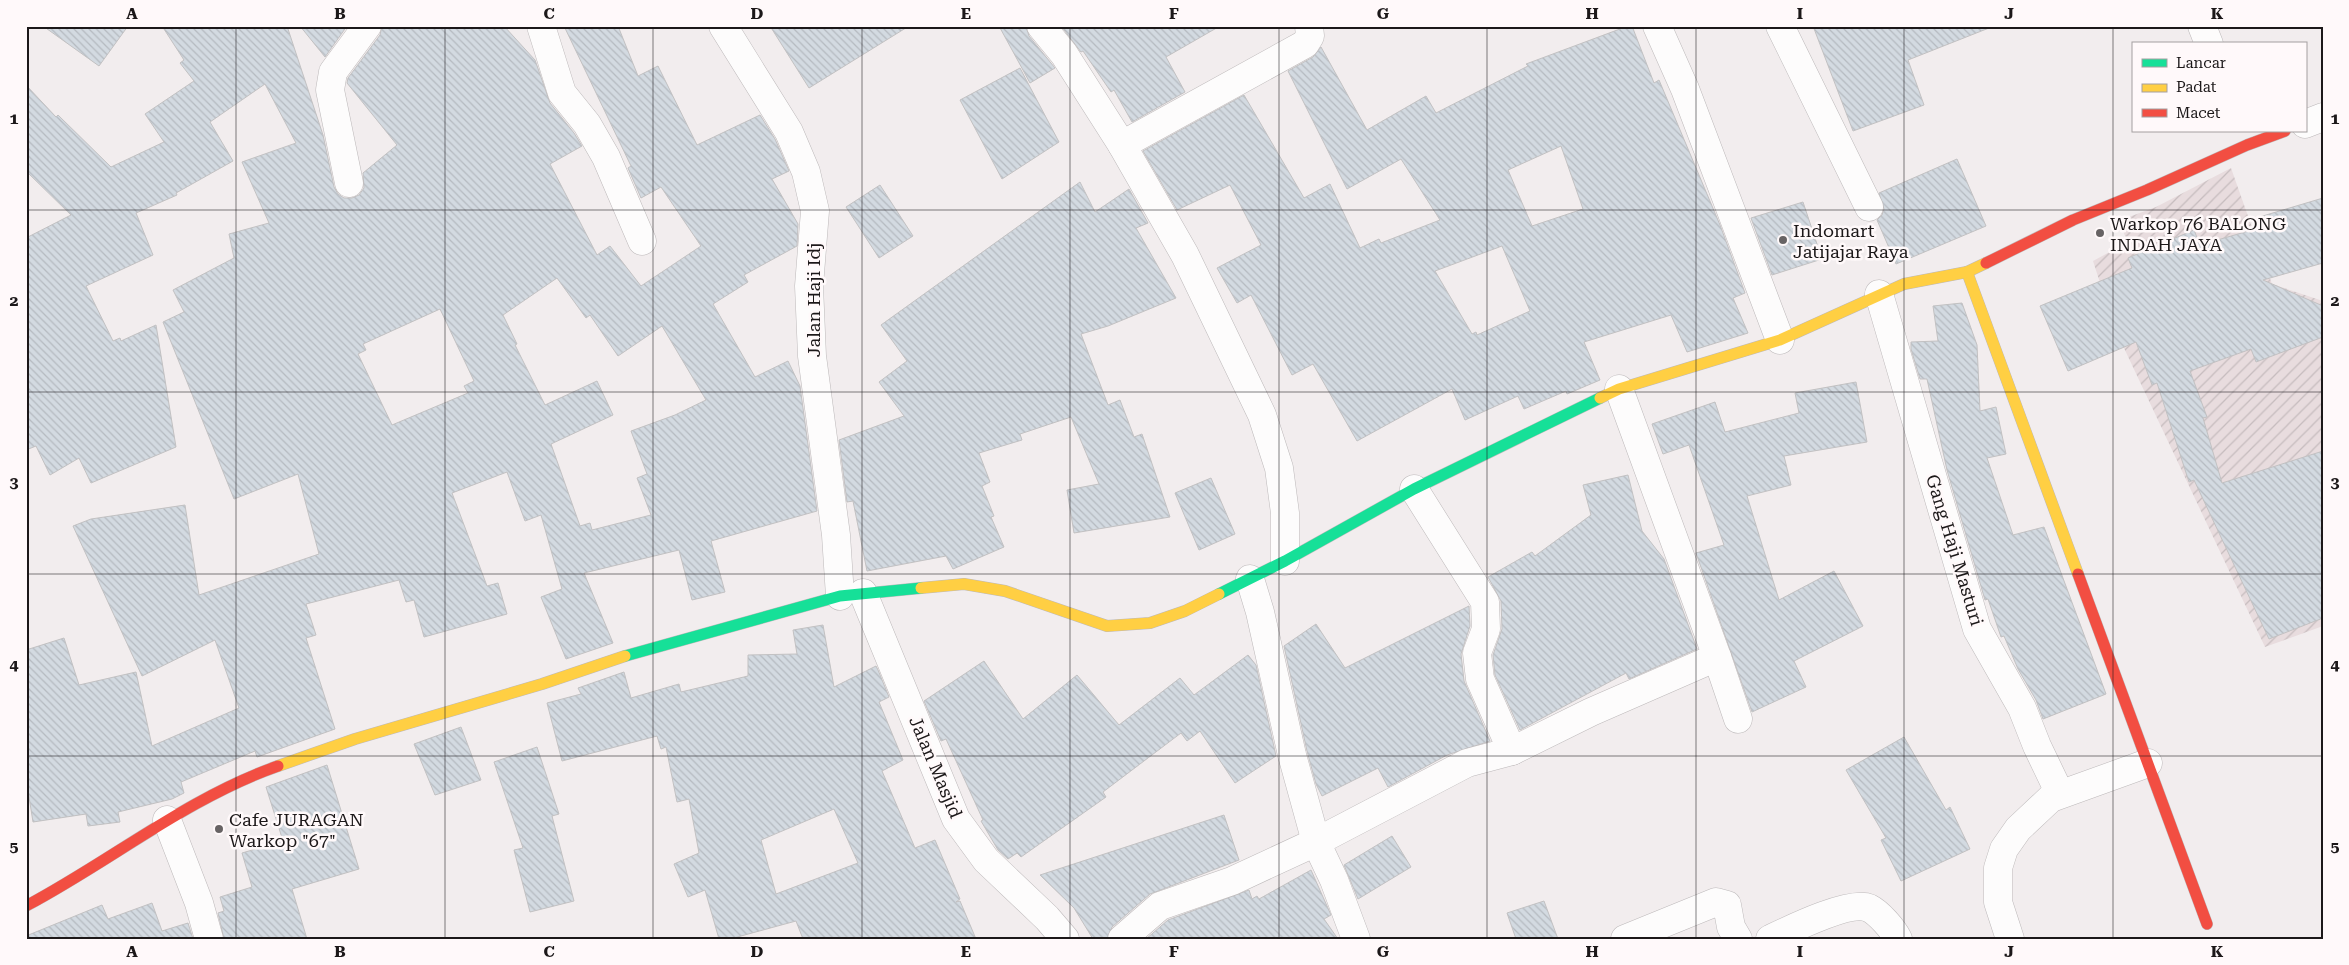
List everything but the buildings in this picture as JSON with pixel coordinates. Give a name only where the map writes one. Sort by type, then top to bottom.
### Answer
[{"type":"street","points":[[348,182],[330,90],[333,72],[367,26]]},
{"type":"street","points":[[541,26],[562,93],[587,124],[606,157],[642,242]]},
{"type":"street","name":"Jalan Haji Idj","points":[[723,26],[789,132],[806,172],[814,211],[809,286],[812,356],[836,535],[852,594]]},
{"type":"street","points":[[1041,26],[1064,54],[1122,145],[1185,255],[1262,415],[1279,468],[1285,513],[1285,561]]},
{"type":"street","points":[[1122,145],[1305,44],[1310,36],[1309,26]]},
{"type":"street","points":[[1657,26],[1685,89],[1780,340]]},
{"type":"street","points":[[1780,26],[1869,207]]},
{"type":"street","points":[[2202,26],[2208,42]]},
{"type":"street","points":[[2306,124],[2323,117]]},
{"type":"street","points":[[26,906],[58,889],[167,820],[249,776],[355,739],[542,684],[620,657],[852,594],[964,584],[1006,591],[1107,626],[1150,623],[1185,610],[1250,579],[1414,489],[1619,390],[1780,340],[1904,284],[1968,272],[2073,220],[2147,190],[2245,138],[2279,132]]},
{"type":"street","points":[[1968,272],[2207,924]]},
{"type":"street","name":"Gang Haji Masturi","points":[[1879,294],[1977,629],[2022,708],[2037,746],[2060,794]]},
{"type":"street","points":[[1619,390],[1738,719]]},
{"type":"street","points":[[1414,489],[1485,602],[1486,629],[1477,652],[1480,679],[1512,752]]},
{"type":"street","points":[[1250,579],[1260,612],[1292,755],[1316,842],[1334,880],[1356,939]]},
{"type":"street","name":"Jalan Masjid","points":[[852,594],[956,819],[986,860],[1047,918],[1065,939]]},
{"type":"street","points":[[1122,939],[1160,906],[1232,881],[1316,842],[1467,763],[1512,752],[1591,712],[1717,657]]},
{"type":"street","points":[[2004,937],[1998,902],[1998,868],[2004,849],[2018,829],[2051,798],[2148,763]]},
{"type":"street","points":[[167,820],[199,903],[209,939]]},
{"type":"street","points":[[1625,939],[1716,902],[1727,905],[1732,932],[1738,939]]},
{"type":"street","points":[[1770,939],[1814,930],[1854,906],[1869,908],[1892,928],[1898,939]]},
{"type":"shaded area","points":[[2231,168],[2272,284],[2323,301],[2323,626],[2265,647],[2115,329],[2093,261],[2128,242],[2118,221],[2156,207]]},
{"type":"traffic: fast","points":[[1219,594],[1285,561],[1414,489],[1600,398]]},
{"type":"traffic: fast","points":[[625,656],[840,596],[921,588]]},
{"type":"traffic: slow","points":[[1600,398],[1619,389],[1780,340],[1904,284],[1967,272],[1986,263]]},
{"type":"traffic: slow","points":[[1967,272],[2078,574]]},
{"type":"traffic: slow","points":[[921,588],[964,584],[1005,591],[1107,626],[1150,623],[1185,611],[1219,594]]},
{"type":"traffic: slow","points":[[278,766],[355,739],[542,684],[625,656]]},
{"type":"traffic: jam","points":[[1986,263],[2073,220],[2147,190],[2247,145],[2282,132]]},
{"type":"traffic: jam","points":[[2078,574],[2207,924]]},
{"type":"traffic: jam","points":[[26,906],[181,812],[245,779],[278,766]]},
{"type":"place","name":"Warkop 76 BALONG INDAH JAYA","points":[[2100,233]]},
{"type":"place","name":"Indomart Jatijajar Raya","points":[[1783,240]]},
{"type":"place","name":"Cafe JURAGAN Warkop \"67\"","points":[[219,829]]}]
